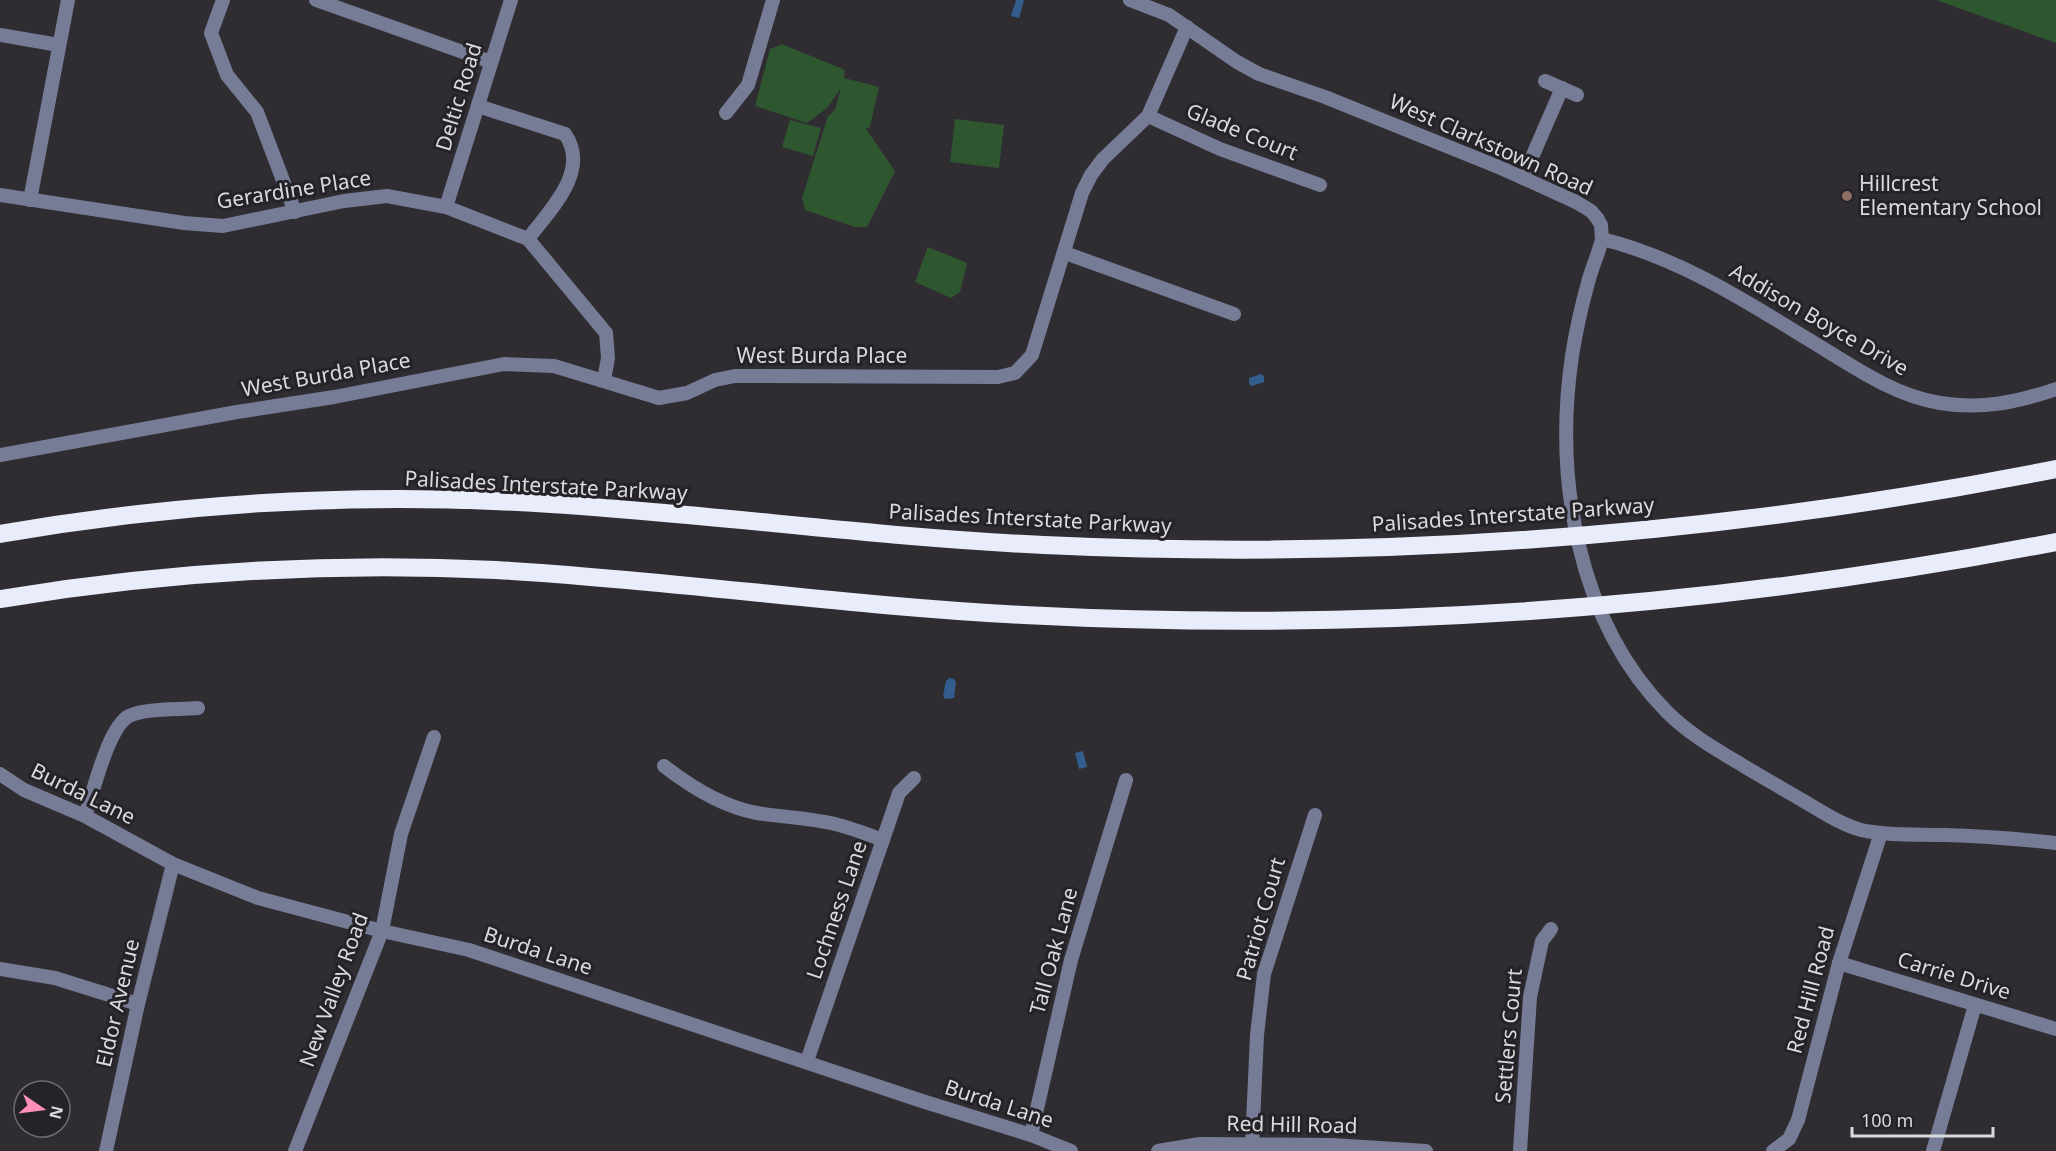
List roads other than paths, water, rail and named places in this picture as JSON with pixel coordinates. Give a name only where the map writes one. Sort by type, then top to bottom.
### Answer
[{"type":"highway","name":"Palisades Interstate Parkway","points":[[0,534],[105,518],[207,507],[322,500],[415,499],[552,504],[876,534],[1039,545],[1215,550],[1389,547],[1528,540],[1702,524],[1865,502],[2056,469]]},
{"type":"highway","points":[[0,599],[122,582],[212,574],[303,569],[428,568],[542,573],[880,606],[1020,615],[1207,620],[1370,619],[1544,610],[1708,595],[1858,576],[2056,542]]},
{"type":"street","points":[[30,200],[68,0]]},
{"type":"street","points":[[223,0],[211,33],[227,75],[257,112],[295,212]]},
{"type":"street","points":[[315,0],[491,63]]},
{"type":"street","name":"Deltic Road","points":[[446,207],[511,0]]},
{"type":"street","points":[[726,113],[748,85],[773,0]]},
{"type":"street","name":"West Clarkstown Road","points":[[1130,0],[1169,15],[1237,63],[1259,74],[1335,101],[1523,178],[1591,211],[1601,225],[1602,239]]},
{"type":"street","name":"West Burda Place","points":[[0,455],[237,412],[334,397],[504,364],[554,366],[659,398],[687,393],[715,380],[735,376],[998,377],[1015,373],[1032,355],[1082,193],[1091,175],[1103,159],[1148,116],[1187,27]]},
{"type":"street","points":[[0,35],[58,45]]},
{"type":"street","points":[[1545,81],[1577,95]]},
{"type":"street","points":[[1523,178],[1562,88]]},
{"type":"street","points":[[478,106],[565,135],[572,145],[573,156],[569,179],[563,195],[528,239]]},
{"type":"street","name":"Glade Court","points":[[1148,116],[1221,149],[1320,185]]},
{"type":"street","name":"Gerardine Place","points":[[0,195],[184,223],[223,226],[344,201],[387,196],[446,207],[528,239],[606,333],[608,358],[604,380]]},
{"type":"street","points":[[1602,239],[1582,307],[1570,371],[1567,438],[1573,514],[1586,573],[1606,623],[1630,665],[1653,696],[1690,732],[1833,818],[1860,829],[2056,843]]},
{"type":"street","name":"Addison Boyce Drive","points":[[1602,239],[1646,251],[1684,268],[1873,378],[1917,398],[1953,405],[1991,406],[2056,389]]},
{"type":"street","points":[[1065,254],[1234,314]]},
{"type":"street","points":[[85,816],[110,740],[117,727],[128,717],[142,712],[198,708]]},
{"type":"street","name":"New Valley Road","points":[[295,1151],[382,931],[400,834],[434,737]]},
{"type":"street","points":[[664,766],[686,784],[723,802],[756,813],[835,824],[883,840]]},
{"type":"street","name":"Burda Lane","points":[[0,774],[24,790],[85,816],[173,864],[258,898],[382,931],[469,950],[1031,1135],[1071,1151]]},
{"type":"street","name":"Lochness Lane","points":[[807,1061],[899,793],[914,778]]},
{"type":"street","name":"Tall Oak Lane","points":[[1031,1135],[1071,960],[1126,780]]},
{"type":"street","name":"Patriot Court","points":[[1252,1145],[1257,1035],[1264,974],[1315,815]]},
{"type":"street","name":"Red Hill Road","points":[[1773,1151],[1789,1139],[1798,1120],[1839,963],[1881,832]]},
{"type":"street","name":"Eldor Avenue","points":[[106,1151],[138,1004],[173,864]]},
{"type":"street","name":"Settlers Court","points":[[1520,1151],[1530,997],[1542,941],[1551,929]]},
{"type":"street","name":"Carrie Drive","points":[[1839,963],[2056,1029]]},
{"type":"street","points":[[0,969],[55,978],[138,1004]]},
{"type":"street","points":[[1933,1151],[1974,1005]]},
{"type":"street","name":"Red Hill Road","points":[[1158,1151],[1200,1144],[1426,1151]]},
{"type":"water","points":[[1016,0],[1024,0],[1019,18],[1011,16]]},
{"type":"water","points":[[1261,374],[1264,376],[1264,382],[1252,386],[1249,384],[1249,378]]},
{"type":"water","points":[[949,678],[956,682],[954,698],[945,699],[943,696],[946,681]]},
{"type":"water","points":[[1083,751],[1087,767],[1079,769],[1075,753]]},
{"type":"place","name":"Hillcrest Elementary School","points":[[1847,196]]}]
